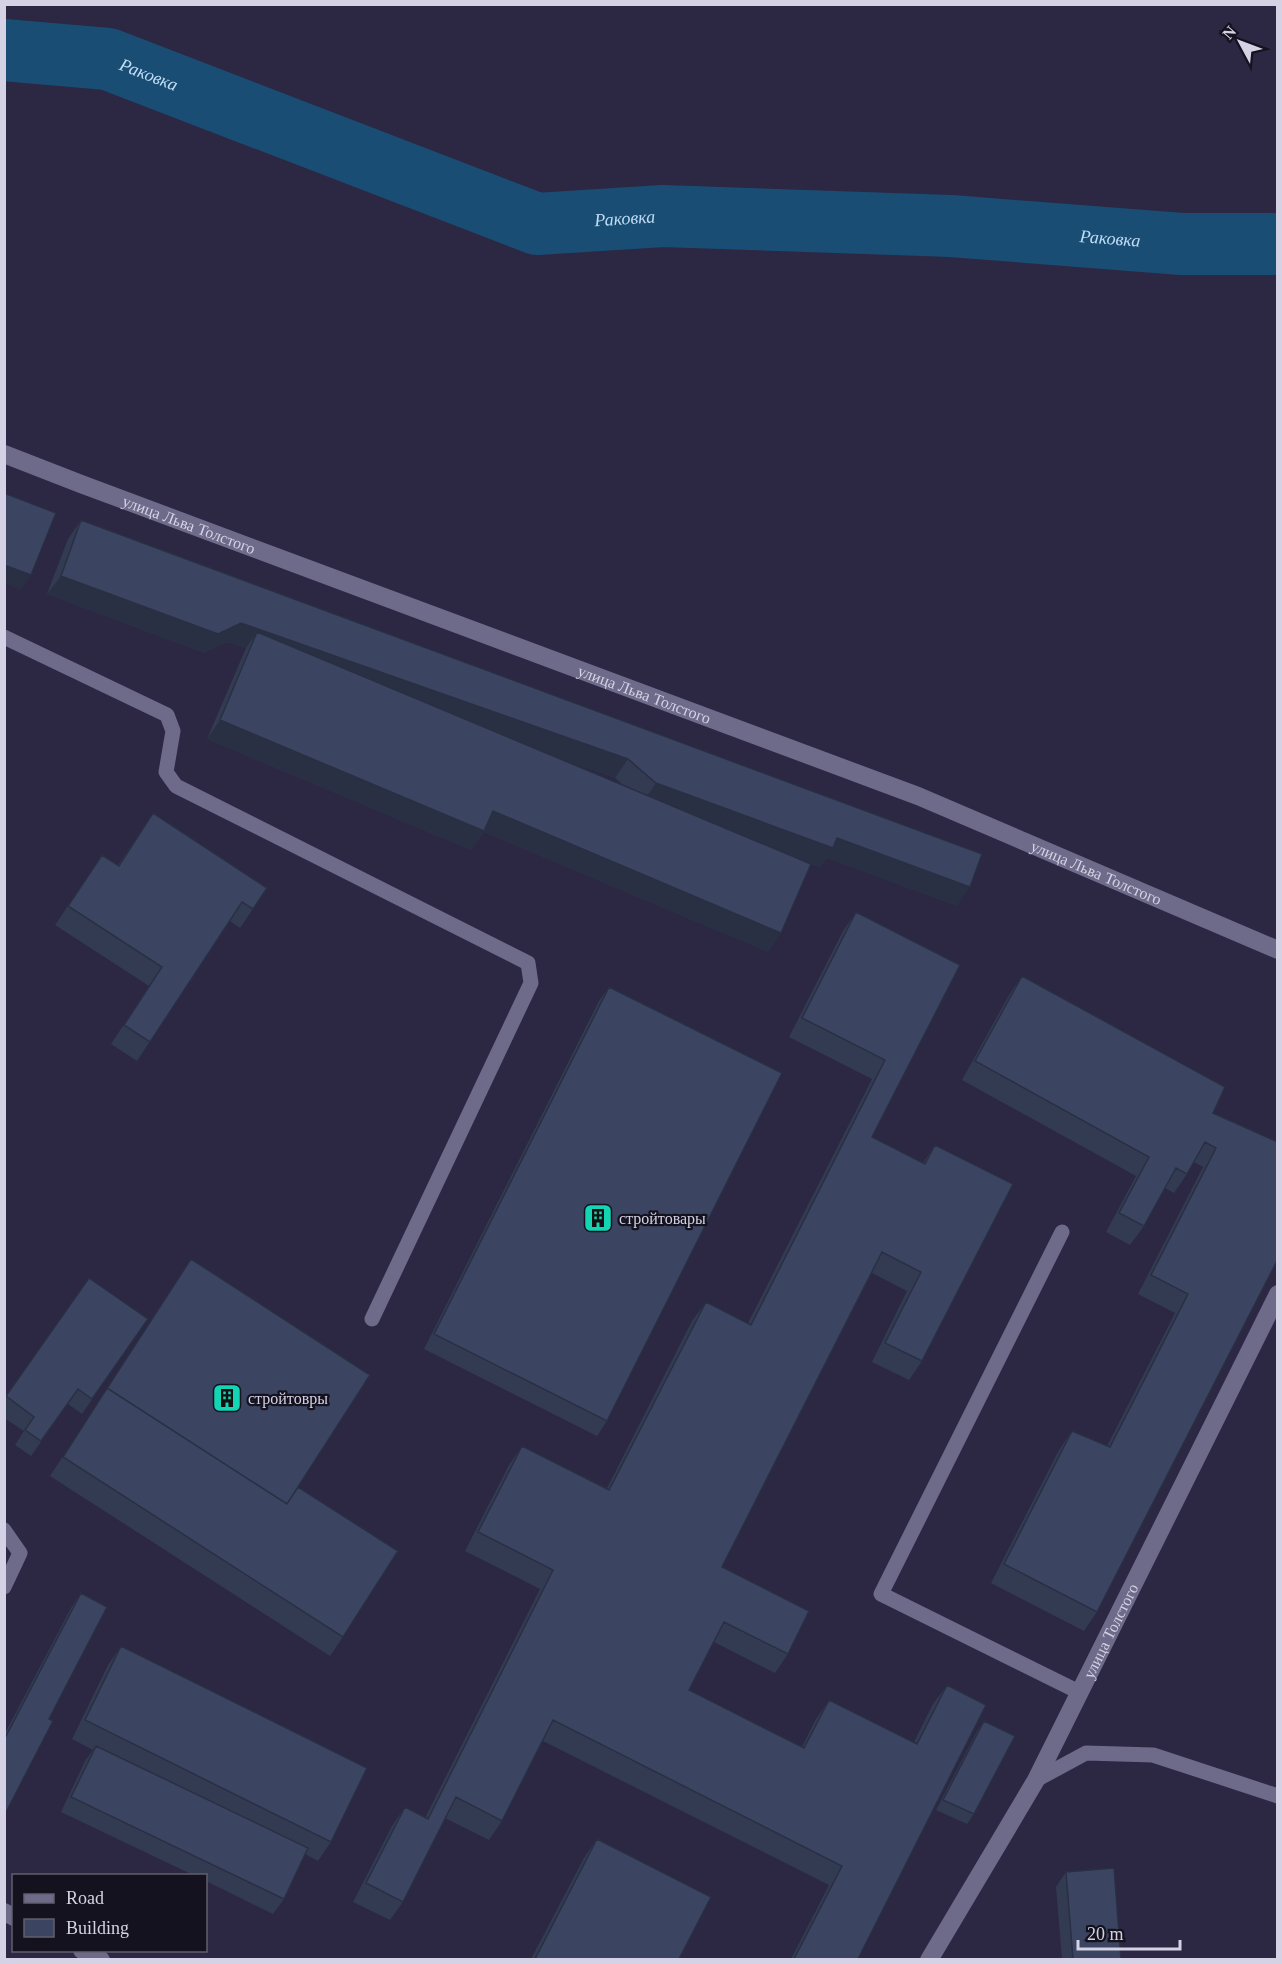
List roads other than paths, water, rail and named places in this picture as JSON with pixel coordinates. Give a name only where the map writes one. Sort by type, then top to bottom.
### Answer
[{"type":"street","name":"улица Льва Толстого","points":[[4,453],[918,796],[1278,950]]},
{"type":"street","name":"улица Толстого","points":[[929,1959],[1036,1780],[1278,1294]]},
{"type":"street","points":[[86,1952],[101,1959]]},
{"type":"lane","points":[[4,637],[167,715],[173,731],[166,772],[176,786],[528,963],[531,983],[372,1319]]},
{"type":"lane","points":[[1062,1232],[881,1594],[1079,1692]]},
{"type":"lane","points":[[4,1530],[20,1553],[4,1587]]},
{"type":"lane","points":[[1036,1780],[1086,1753],[1153,1755],[1278,1796]]},
{"type":"waterway","name":"Раковка","points":[[4,50],[108,59],[537,224],[663,216],[951,226],[1182,244],[1278,244]]},
{"type":"place","name":"стройтовары","points":[[598,1218]]},
{"type":"place","name":"стройтовры","points":[[227,1398]]}]
